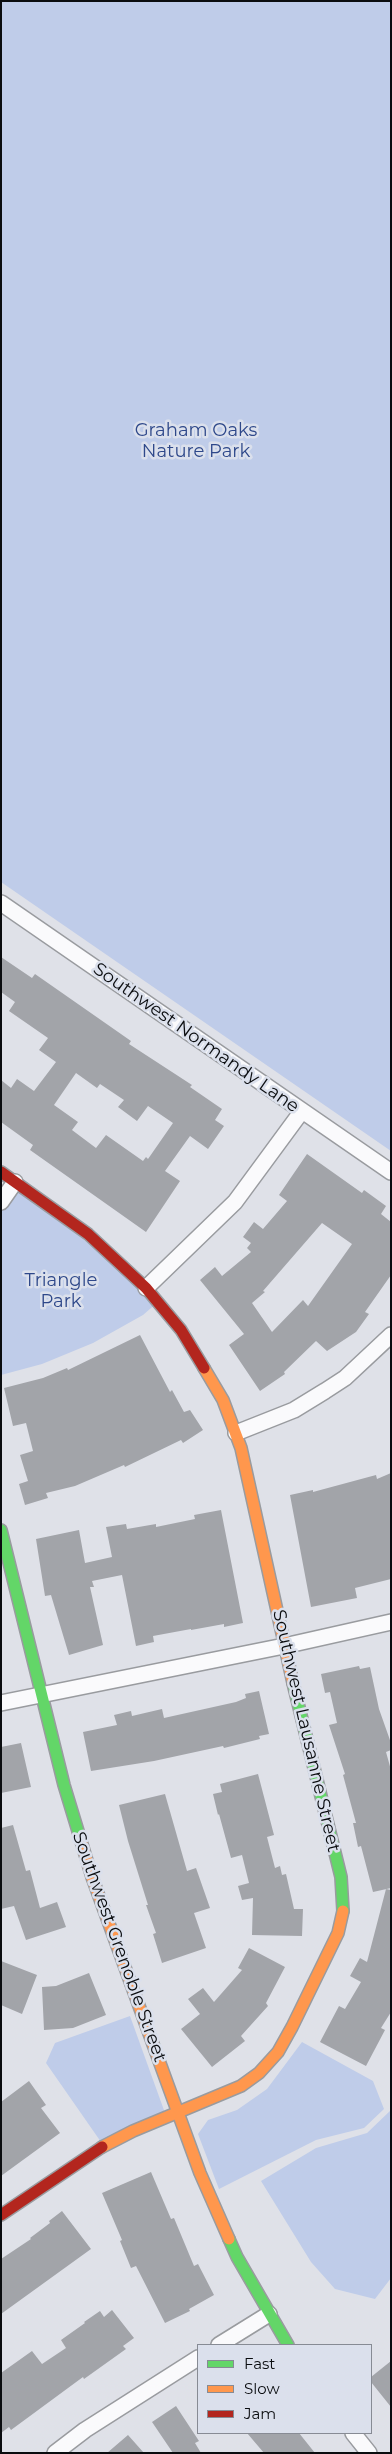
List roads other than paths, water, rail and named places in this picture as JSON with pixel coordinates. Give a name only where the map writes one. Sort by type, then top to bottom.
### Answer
[{"type":"street","name":"Southwest Normandy Lane","points":[[1,903],[391,1172]]},
{"type":"street","points":[[146,1288],[235,1202],[302,1111]]},
{"type":"street","name":"Southwest Lausanne Street","points":[[1,1172],[88,1234],[146,1288],[181,1330],[201,1360],[223,1400],[236,1433],[249,1481],[284,1646],[340,1877],[343,1904],[338,1933],[326,1958],[278,2052],[259,2073],[241,2086],[133,2131],[98,2149],[1,2215]]},
{"type":"street","points":[[1,1202],[15,1182]]},
{"type":"street","points":[[236,1433],[294,1410],[325,1391],[345,1378],[391,1335]]},
{"type":"street","name":"Southwest Grenoble Street","points":[[1,1530],[75,1826],[200,2173],[237,2257],[287,2344]]},
{"type":"street","points":[[1,1703],[284,1646],[391,1622]]},
{"type":"street","points":[[220,2344],[269,2314]]},
{"type":"street","points":[[55,2453],[85,2430],[197,2359]]},
{"type":"street","points":[[354,2434],[369,2453]]},
{"type":"park label","name":"Graham Oaks Nature Park","points":[[196,441]]},
{"type":"park label","name":"Triangle Park","points":[[61,1291]]}]
